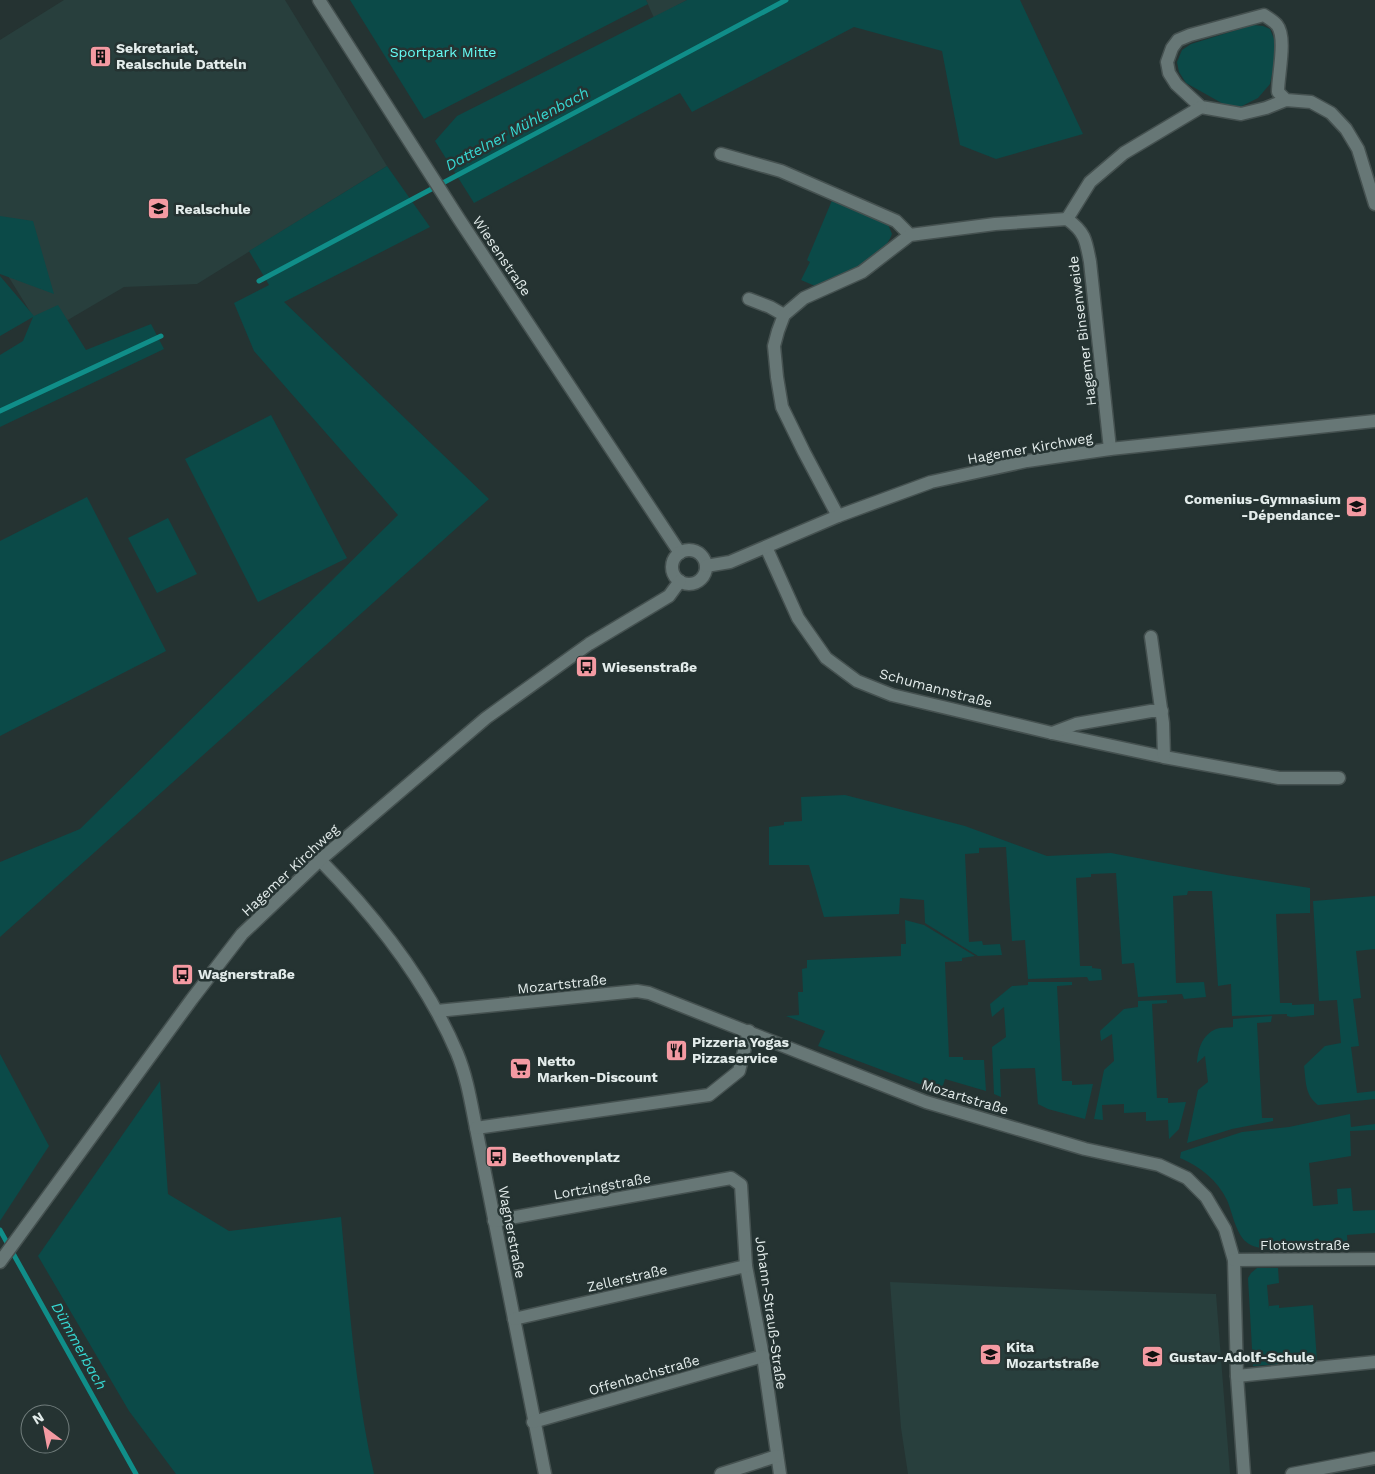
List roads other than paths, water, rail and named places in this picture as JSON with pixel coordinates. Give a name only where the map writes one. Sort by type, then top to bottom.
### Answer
[{"type":"street","name":"Wiesenstraße","points":[[319,0],[459,219],[680,553]]},
{"type":"street","points":[[1201,107],[1176,84],[1169,73],[1167,62],[1172,48],[1178,40],[1190,35],[1264,16],[1278,26],[1283,43],[1278,76],[1278,92],[1286,100]]},
{"type":"street","points":[[838,516],[782,407],[774,346],[784,315],[804,298],[862,272],[910,235],[995,224],[1067,219],[1090,182],[1124,153],[1201,107],[1241,114],[1266,108],[1286,100],[1311,102],[1331,113],[1346,129],[1358,149],[1375,204]]},
{"type":"street","points":[[721,154],[780,171],[896,221],[910,235]]},
{"type":"street","name":"Hagemer Binsenweide","points":[[1067,219],[1078,227],[1086,239],[1110,449]]},
{"type":"street","points":[[749,299],[784,315]]},
{"type":"street","name":"Hagemer Kirchweg","points":[[706,566],[730,562],[838,516],[931,482],[1027,461],[1110,449],[1375,421]]},
{"type":"street","name":"Schumannstraße","points":[[766,546],[798,618],[826,658],[857,681],[892,695],[1164,757],[1279,778],[1339,778]]},
{"type":"street","points":[[688,550],[696,552],[703,558],[706,566],[702,577],[696,582],[688,584],[680,581],[674,575],[672,567],[674,559],[680,553],[688,550]]},
{"type":"street","name":"Hagemer Kirchweg","points":[[0,1262],[242,934],[320,860],[486,718],[589,644],[669,596],[680,581]]},
{"type":"street","points":[[1151,637],[1162,711],[1165,744],[1164,757]]},
{"type":"street","points":[[1052,733],[1076,724],[1162,711]]},
{"type":"street","name":"Wagnerstraße","points":[[320,860],[396,947],[437,1011],[458,1054],[476,1128],[545,1474]]},
{"type":"street","name":"Mozartstraße","points":[[437,1011],[637,991],[649,993],[926,1102],[1085,1149],[1159,1165],[1186,1178],[1206,1197],[1224,1229],[1234,1260],[1237,1376],[1244,1474]]},
{"type":"street","points":[[476,1128],[709,1095],[739,1071],[748,1031]]},
{"type":"street","name":"Johann-Strauß-Straße","points":[[715,1181],[731,1178],[741,1185],[746,1266],[763,1356],[780,1474]]},
{"type":"street","name":"Lortzingstraße","points":[[494,1221],[715,1181]]},
{"type":"street","name":"Flotowstraße","points":[[1234,1260],[1375,1259]]},
{"type":"street","name":"Zellerstraße","points":[[514,1319],[746,1266]]},
{"type":"street","name":"Offenbachstraße","points":[[534,1422],[763,1356]]},
{"type":"street","points":[[1237,1376],[1375,1362]]},
{"type":"street","points":[[722,1474],[777,1456]]},
{"type":"street","points":[[1292,1474],[1375,1458]]},
{"type":"waterway","name":"Dattelner Mühlenbach","points":[[259,281],[786,0]]},
{"type":"waterway","name":"Dattelner Mühlenbach","points":[[0,411],[161,336]]},
{"type":"waterway","name":"Dümmerbach","points":[[0,1230],[136,1474]]},
{"type":"place","name":"Sekretariat, Realschule Datteln","points":[[100,56]]},
{"type":"place","name":"Realschule","points":[[159,209]]},
{"type":"place","name":"Comenius-Gymnasium -Dépendance-","points":[[1357,507]]},
{"type":"place","name":"Wiesenstraße","points":[[586,667]]},
{"type":"place","name":"Wagnerstraße","points":[[182,974]]},
{"type":"place","name":"Pizzeria Yogas Pizzaservice","points":[[676,1050]]},
{"type":"place","name":"Netto Marken-Discount","points":[[521,1069]]},
{"type":"place","name":"Beethovenplatz","points":[[496,1157]]},
{"type":"place","name":"Kita Mozartstraße","points":[[990,1355]]},
{"type":"place","name":"Gustav-Adolf-Schule","points":[[1153,1357]]},
{"type":"park label","name":"Sportpark Mitte","points":[[443,52]]}]
